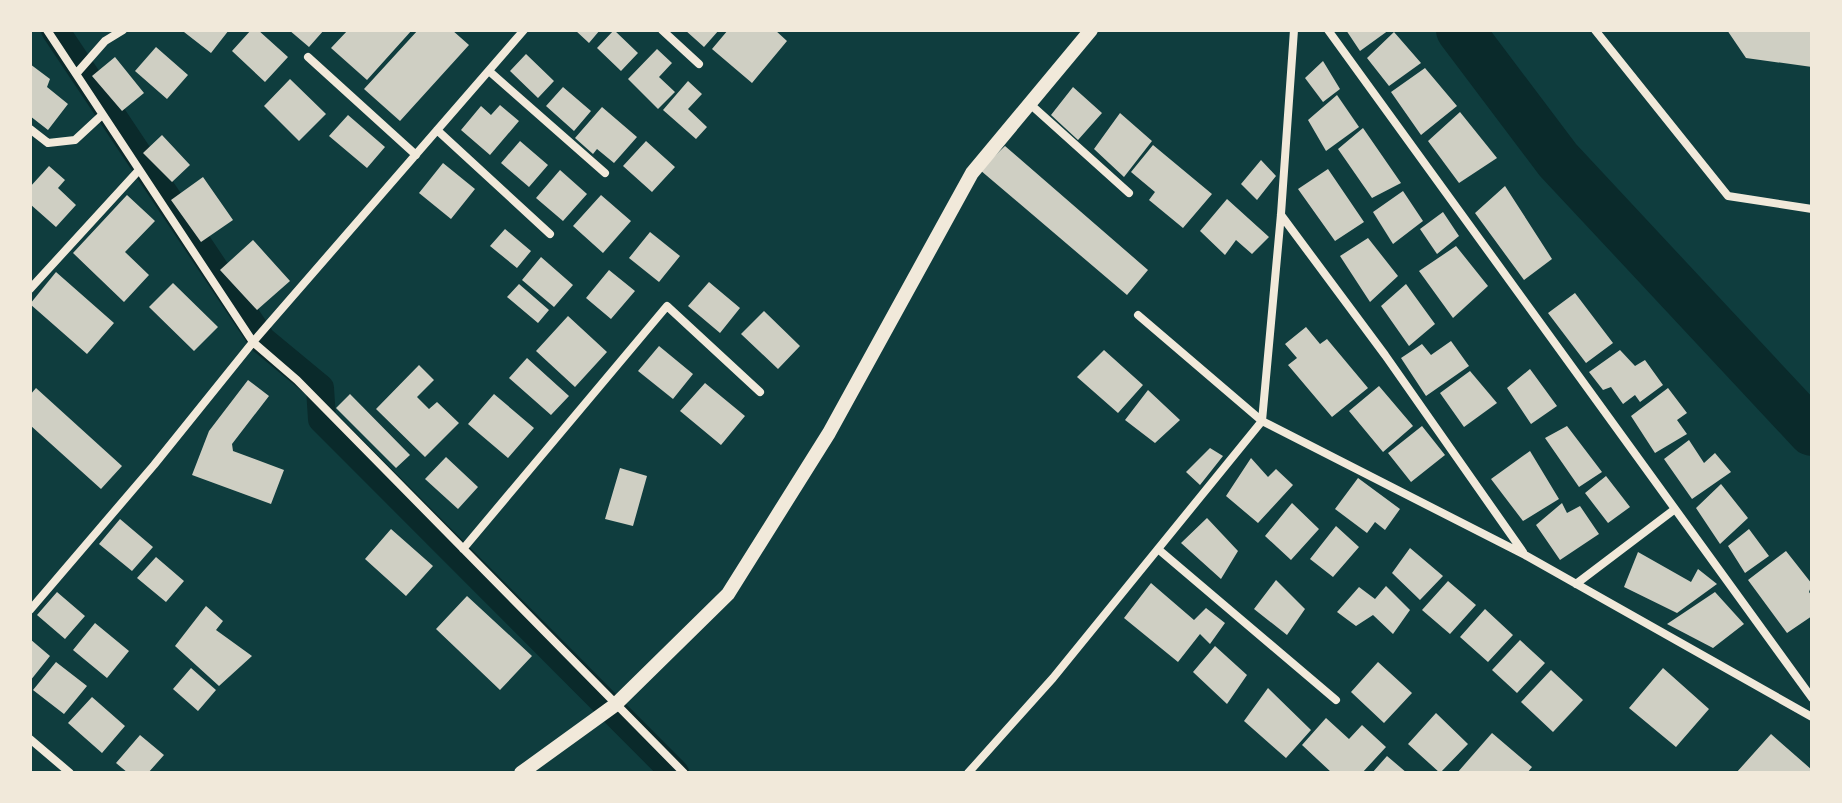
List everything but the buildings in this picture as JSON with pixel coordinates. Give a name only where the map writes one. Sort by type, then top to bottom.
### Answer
[{"type":"street","points":[[47,30],[253,342],[297,380],[684,773]]},
{"type":"street","points":[[76,74],[105,41],[123,30]]},
{"type":"street","points":[[30,610],[154,465],[253,342],[524,30]]},
{"type":"street","points":[[662,30],[699,64]]},
{"type":"street","points":[[521,773],[615,705],[728,594],[829,433],[972,173],[1091,30]]},
{"type":"street","points":[[968,773],[1053,678],[1262,421],[1294,30]]},
{"type":"street","points":[[1328,30],[1812,698]]},
{"type":"street","points":[[1595,30],[1728,196],[1812,209]]},
{"type":"street","points":[[308,57],[416,155]]},
{"type":"street","points":[[489,71],[605,173]]},
{"type":"street","points":[[1030,104],[1129,193]]},
{"type":"street","points":[[30,129],[48,143],[75,140],[102,115]]},
{"type":"street","points":[[437,130],[550,234]]},
{"type":"street","points":[[30,289],[139,170]]},
{"type":"street","points":[[1281,214],[1385,355],[1525,555]]},
{"type":"street","points":[[463,549],[667,306],[760,392]]},
{"type":"street","points":[[1138,315],[1262,421],[1525,555],[1812,717]]},
{"type":"street","points":[[1576,584],[1675,509]]},
{"type":"street","points":[[1158,549],[1336,700]]},
{"type":"street","points":[[30,739],[70,773]]},
{"type":"waterway","points":[[55,30],[262,340],[320,388],[322,419],[675,773]]},
{"type":"waterway","points":[[1460,30],[1558,160],[1812,432]]}]
